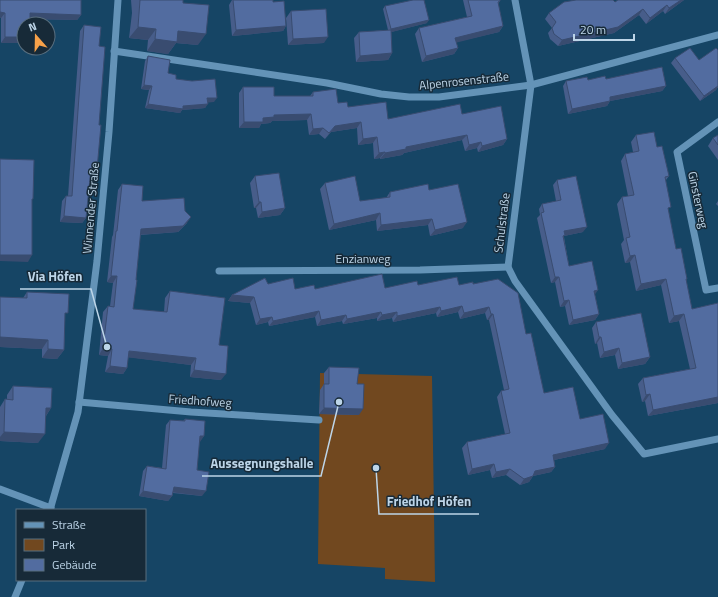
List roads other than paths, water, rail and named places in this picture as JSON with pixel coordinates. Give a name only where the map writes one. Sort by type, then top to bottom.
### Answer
[{"type":"street","name":"Winnender Straße","points":[[50,509],[78,412],[97,261],[109,132],[118,0]]},
{"type":"street","name":"Schulstraße","points":[[515,0],[531,85],[508,266],[519,287],[608,410],[644,454],[718,439]]},
{"type":"street","name":"Alpenrosenstraße","points":[[114,51],[327,83],[380,94],[409,97],[439,97],[531,85],[718,35]]},
{"type":"street","name":"Ginsterweg","points":[[718,122],[677,152],[706,290],[718,288]]},
{"type":"street","name":"Enzianweg","points":[[219,271],[420,270],[508,266]]},
{"type":"street","name":"Friedhofweg","points":[[79,402],[191,412],[319,420]]},
{"type":"street","points":[[0,489],[50,509]]},
{"type":"street","points":[[15,597],[22,581]]},
{"type":"place","name":"Via Höfen","points":[[107,347]]},
{"type":"place","name":"Aussegnungshalle","points":[[339,402]]},
{"type":"place","name":"Friedhof Höfen","points":[[376,468]]}]
